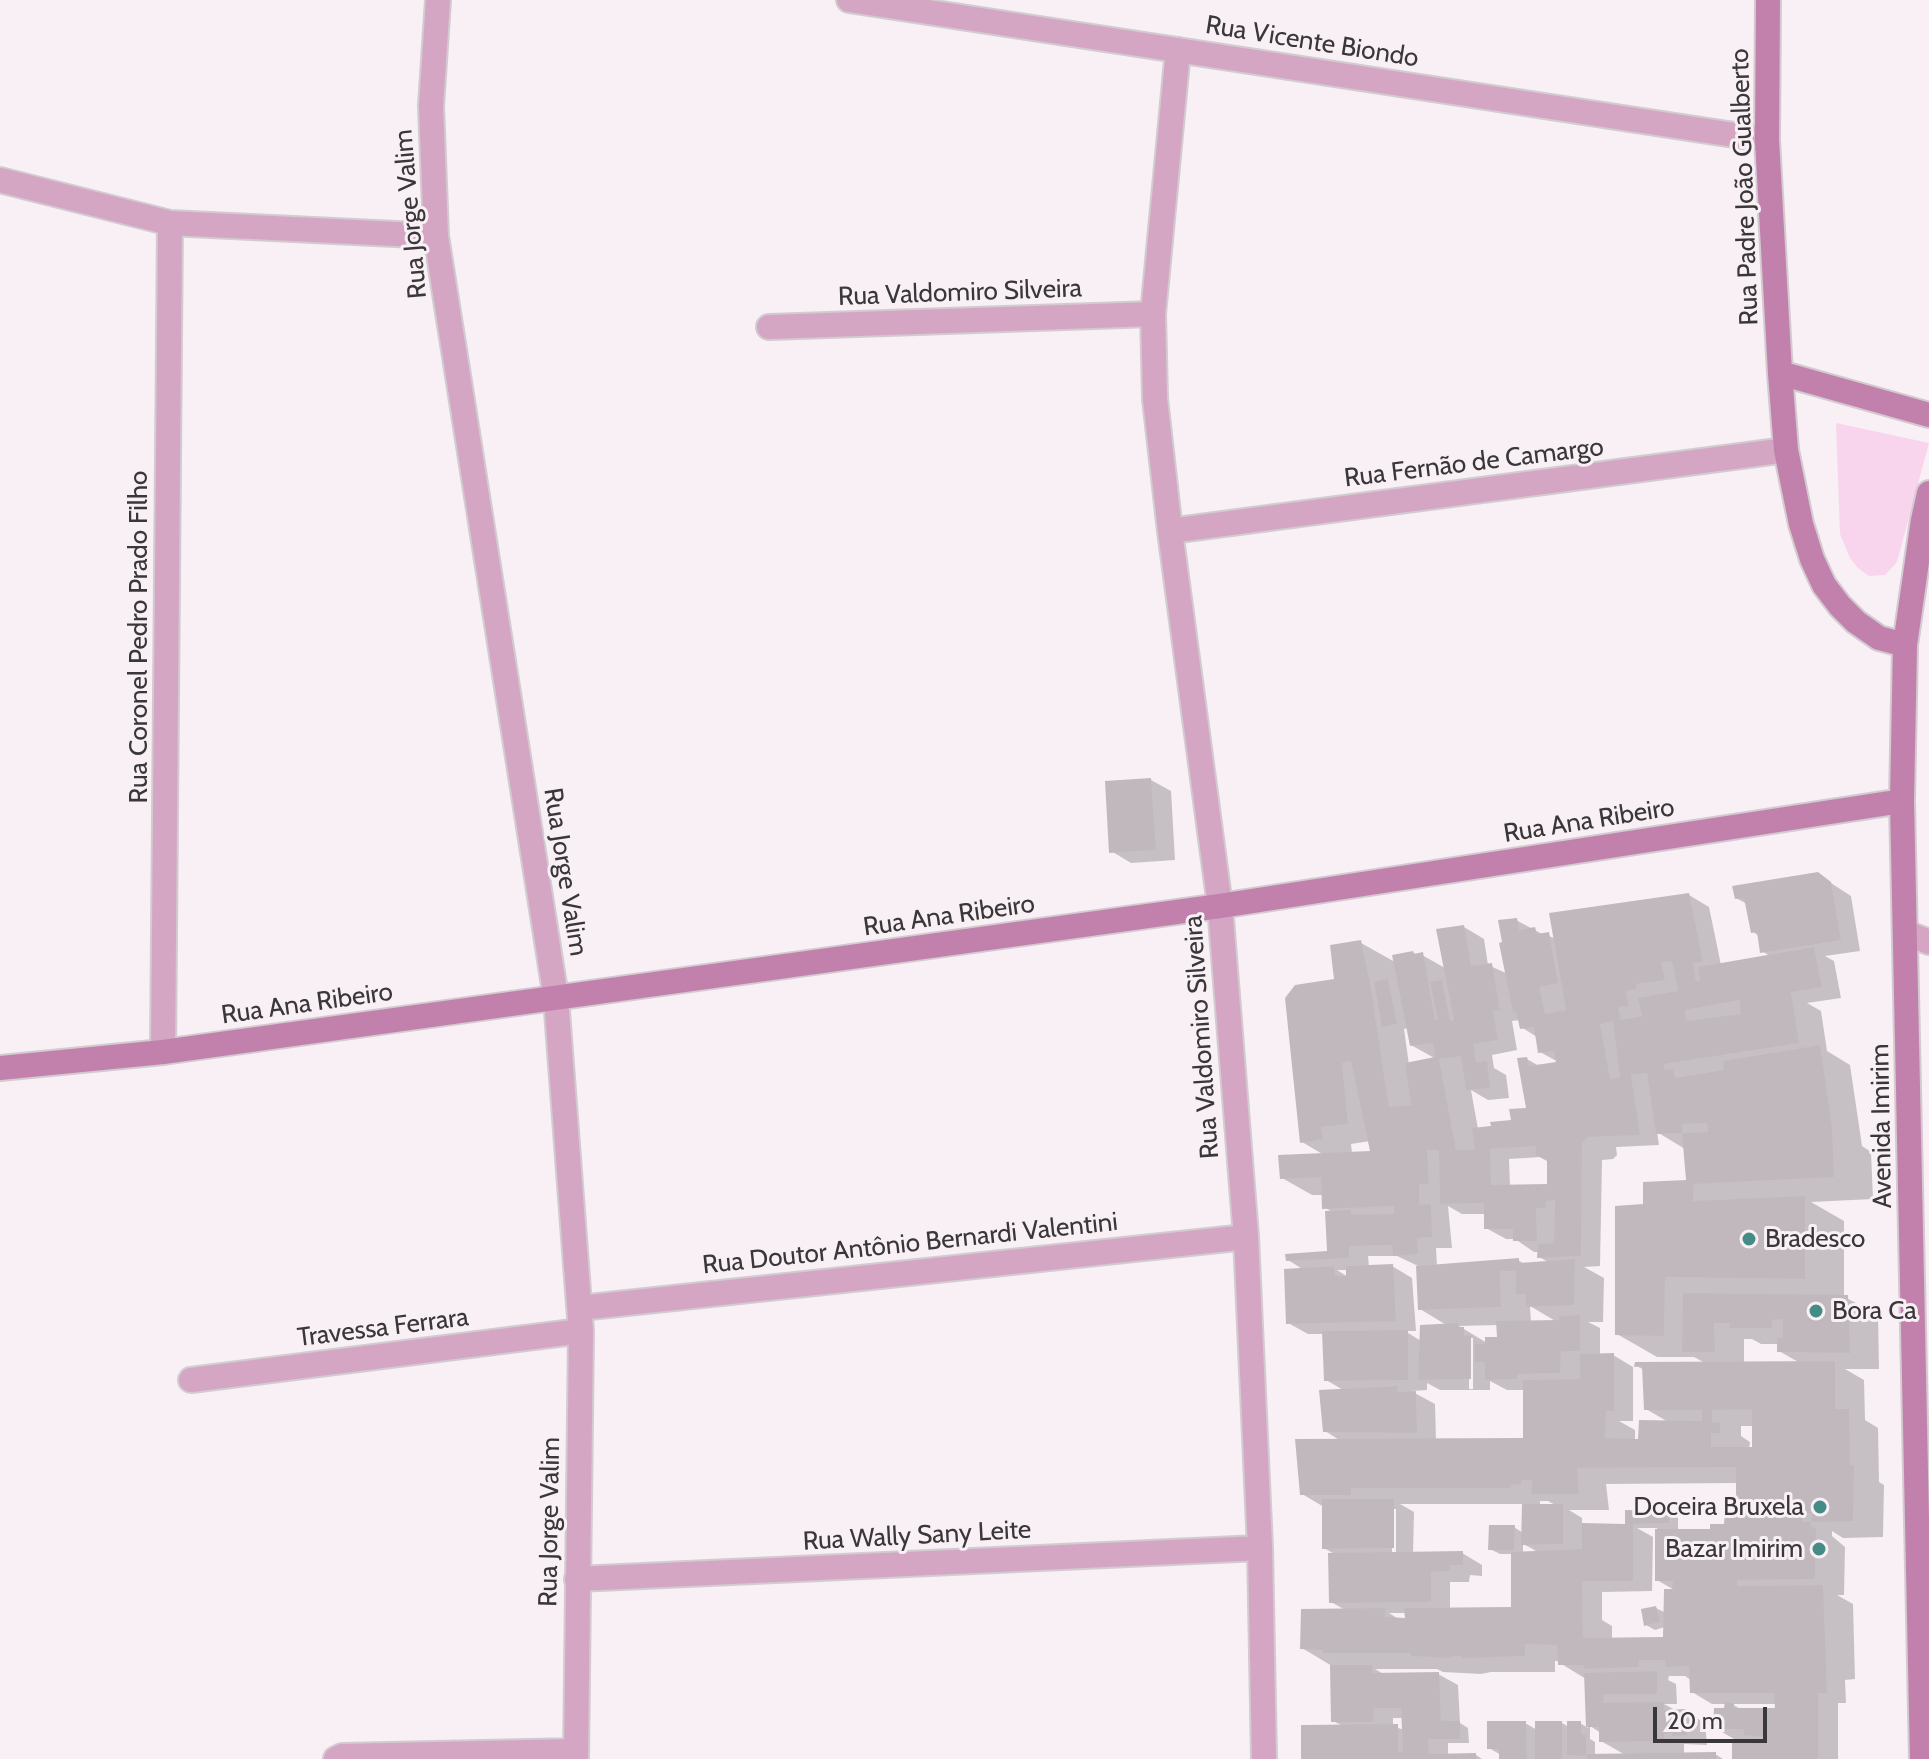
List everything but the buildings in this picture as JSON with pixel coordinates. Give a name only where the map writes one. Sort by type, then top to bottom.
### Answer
[{"type":"street","name":"Rua Jorge Valim","points":[[438,0],[431,106],[436,236],[556,998],[580,1319],[576,1755]]},
{"type":"street","name":"Rua Vicente Biondo","points":[[849,0],[1767,140]]},
{"type":"street","name":"Rua Padre João Gualberto","points":[[1768,0],[1767,140],[1780,373],[1786,450],[1801,524],[1824,585],[1856,622],[1879,638],[1905,645]]},
{"type":"street","name":"Rua Valdomiro Silveira","points":[[1178,50],[1153,314],[1155,399],[1220,906],[1246,1237],[1260,1548],[1264,1759]]},
{"type":"street","points":[[0,180],[170,223],[436,236]]},
{"type":"street","name":"Rua Coronel Pedro Prado Filho","points":[[163,1052],[170,223]]},
{"type":"street","name":"Rua Valdomiro Silveira","points":[[769,327],[1153,314]]},
{"type":"street","points":[[1780,373],[1929,415]]},
{"type":"street","name":"Rua Fernão de Camargo","points":[[1170,531],[1786,450]]},
{"type":"street","name":"Avenida Imirim","points":[[1922,1759],[1923,1509],[1902,801],[1905,645],[1929,493]]},
{"type":"street","name":"Rua Ana Ribeiro","points":[[0,1068],[163,1052],[1220,906],[1902,801]]},
{"type":"street","points":[[1906,933],[1929,942]]},
{"type":"street","name":"Rua Doutor Antônio Bernardi Valentini","points":[[580,1319],[1246,1237]]},
{"type":"street","name":"Travessa Ferrara","points":[[191,1380],[580,1319]]},
{"type":"street","name":"Rua Wally Sany Leite","points":[[577,1579],[1260,1548]]},
{"type":"street","points":[[339,1757],[576,1755]]},
{"type":"shaded area","points":[[1836,423],[1929,443],[1897,562],[1885,575],[1869,576],[1858,568],[1840,534]]},
{"type":"place","name":"Bradesco","points":[[1749,1239]]},
{"type":"place","name":"Bora Ca","points":[[1816,1311]]},
{"type":"place","name":"Doceira Bruxela","points":[[1820,1507]]},
{"type":"place","name":"Bazar Imirim","points":[[1819,1549]]}]
